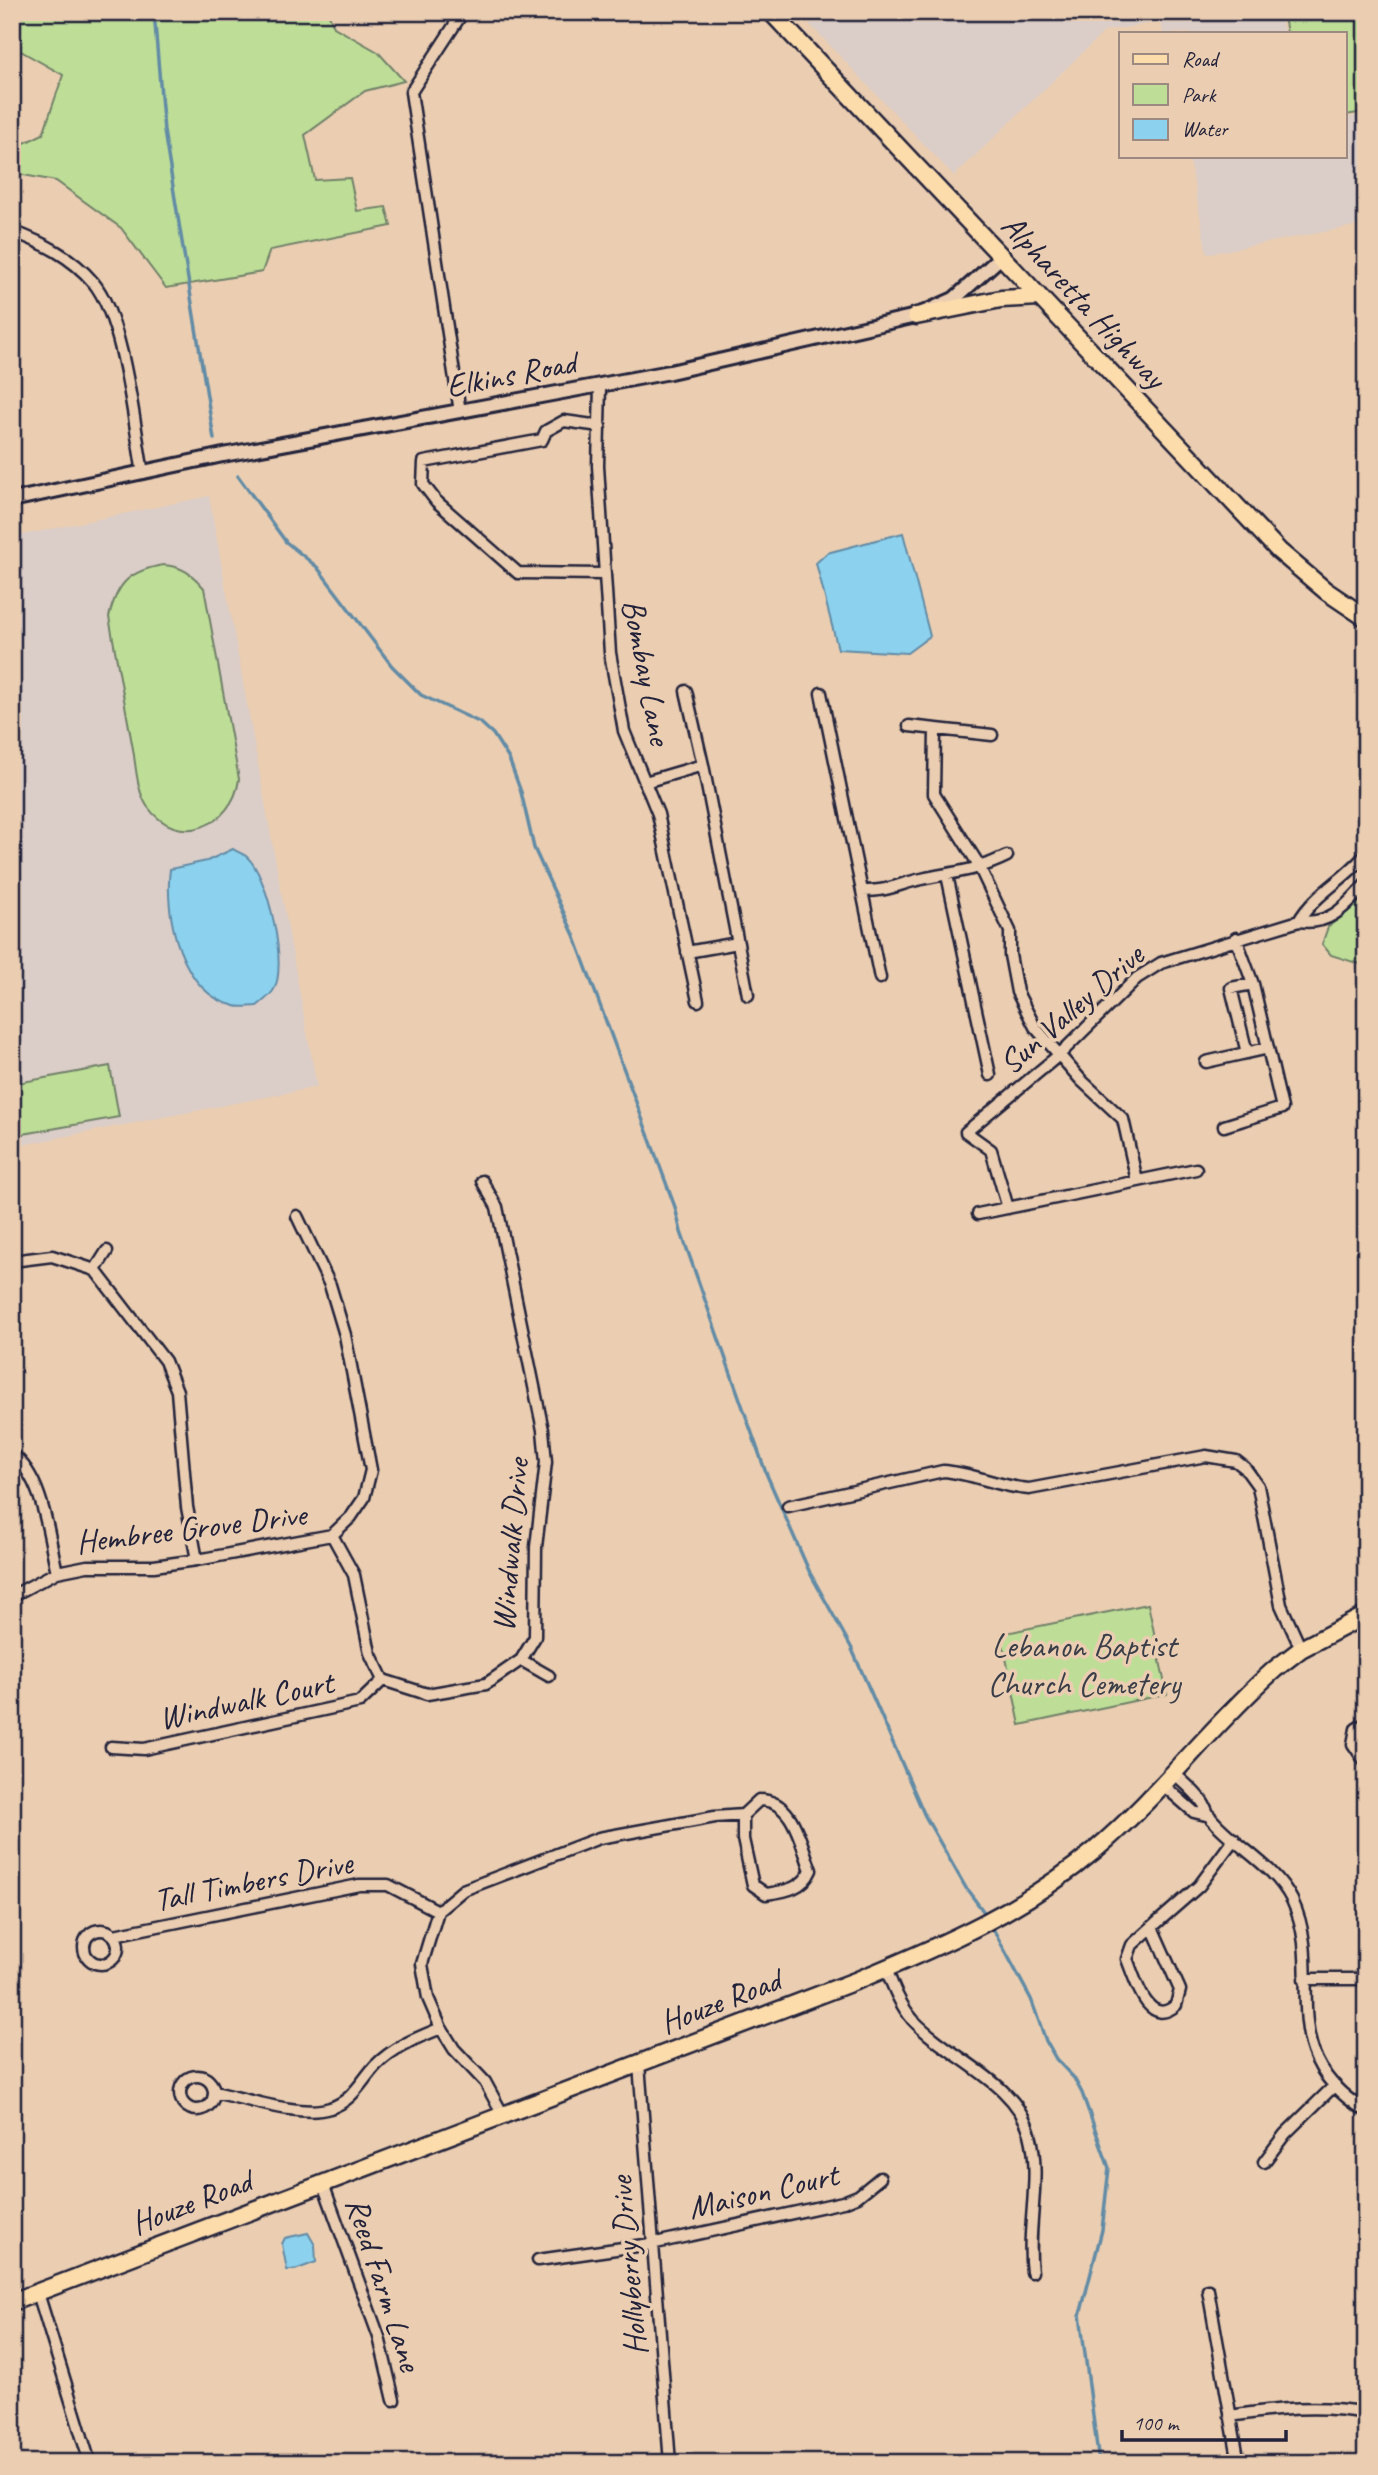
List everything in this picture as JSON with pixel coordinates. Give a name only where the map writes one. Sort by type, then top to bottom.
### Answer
[{"type":"main road","name":"Alpharetta Highway","points":[[771,12],[1280,552],[1336,599],[1366,618]]},
{"type":"main road","points":[[916,316],[1001,299],[1039,297]]},
{"type":"main road","name":"Houze Road","points":[[12,2302],[886,1968],[989,1922],[1054,1882],[1119,1828],[1250,1691],[1301,1649],[1366,1615]]},
{"type":"street","points":[[460,412],[411,92],[463,12]]},
{"type":"street","points":[[12,231],[41,242],[70,259],[95,284],[111,316],[143,474]]},
{"type":"street","name":"Elkins Road","points":[[12,500],[223,455],[600,386],[916,316],[954,299],[1001,257]]},
{"type":"street","name":"Bombay Lane","points":[[600,386],[603,574],[610,653],[625,731],[658,814],[698,1001]]},
{"type":"street","points":[[600,426],[564,421],[545,431],[542,440],[424,462],[423,484],[436,501],[518,573],[603,574]]},
{"type":"street","points":[[686,691],[748,995]]},
{"type":"street","points":[[821,693],[880,978]]},
{"type":"street","points":[[909,726],[992,735]]},
{"type":"street","points":[[935,730],[934,794],[980,869],[1010,932],[1010,955],[1017,992],[1035,1027],[1123,1119],[1137,1181]]},
{"type":"street","points":[[645,782],[703,765]]},
{"type":"street","points":[[1299,921],[1307,906],[1324,896],[1366,854]]},
{"type":"street","points":[[863,891],[889,891],[920,879],[980,869],[1007,856]]},
{"type":"street","points":[[947,875],[990,1075]]},
{"type":"street","name":"Sun Valley Drive","points":[[1007,1208],[991,1150],[966,1132],[1059,1055],[1137,978],[1161,963],[1299,921],[1316,924],[1326,920],[1366,884]]},
{"type":"street","points":[[1224,1126],[1282,1108],[1253,984],[1236,938]]},
{"type":"street","points":[[687,952],[738,943]]},
{"type":"street","points":[[1247,1053],[1231,988],[1253,984]]},
{"type":"street","points":[[1206,1062],[1268,1048]]},
{"type":"street","points":[[978,1214],[1196,1170]]},
{"type":"street","name":"Windwalk Drive","points":[[383,1680],[427,1694],[486,1684],[521,1660],[535,1637],[537,1547],[545,1462],[543,1430],[497,1207],[482,1181]]},
{"type":"street","name":"Hembree Grove Drive","points":[[12,1596],[57,1572],[87,1566],[153,1566],[332,1535],[351,1517],[364,1498],[371,1470],[345,1335],[330,1285],[297,1216]]},
{"type":"street","points":[[95,1270],[107,1251]]},
{"type":"street","points":[[12,1261],[52,1256],[95,1270],[165,1361],[177,1391],[187,1507],[197,1560]]},
{"type":"street","points":[[12,1454],[25,1464],[37,1490],[57,1572]]},
{"type":"street","points":[[788,1506],[943,1471],[965,1472],[1009,1488],[1029,1489],[1206,1456],[1226,1457],[1245,1468],[1258,1486],[1281,1605],[1301,1649]]},
{"type":"street","points":[[332,1535],[354,1575],[370,1653],[383,1680]]},
{"type":"street","points":[[521,1660],[548,1676]]},
{"type":"street","name":"Windwalk Court","points":[[111,1747],[144,1749],[360,1702],[383,1680]]},
{"type":"street","points":[[1366,1723],[1356,1729],[1353,1744],[1366,1763]]},
{"type":"street","points":[[1167,1778],[1194,1812],[1210,1816]]},
{"type":"street","points":[[1167,1778],[1202,1801],[1210,1816],[1273,1873],[1292,1900],[1302,1932],[1305,2013],[1310,2043],[1321,2067],[1335,2085],[1366,2111]]},
{"type":"street","points":[[503,2115],[485,2082],[454,2049],[428,1998],[422,1964],[438,1911],[463,1891],[599,1838],[715,1817],[743,1815],[759,1800],[779,1804],[789,1815],[811,1870],[807,1878],[794,1889],[766,1895],[753,1885],[743,1839],[743,1815]]},
{"type":"street","points":[[1153,1927],[1180,1990],[1176,2005],[1165,2011],[1153,2010],[1145,2003],[1127,1959],[1132,1945],[1199,1886],[1234,1839]]},
{"type":"street","name":"Tall Timbers Drive","points":[[114,1935],[359,1885],[388,1885],[438,1911]]},
{"type":"street","points":[[886,1968],[898,1998],[913,2019],[944,2048],[1012,2101],[1023,2117],[1030,2133],[1035,2165],[1029,2251],[1032,2272]]},
{"type":"street","points":[[1304,1979],[1366,1979]]},
{"type":"street","points":[[214,2092],[296,2109],[327,2109],[353,2095],[377,2065],[401,2044],[441,2028]]},
{"type":"street","name":"Hollyberry Drive","points":[[639,2064],[670,2463]]},
{"type":"street","points":[[1264,2162],[1285,2134],[1335,2085]]},
{"type":"street","name":"Maison Court","points":[[538,2260],[651,2244],[843,2202],[858,2196],[880,2178]]},
{"type":"street","name":"Reed Farm Lane","points":[[323,2184],[379,2337],[394,2400]]},
{"type":"street","points":[[1208,2290],[1239,2463]]},
{"type":"street","points":[[38,2293],[90,2463]]},
{"type":"street","points":[[1230,2416],[1280,2408],[1322,2407],[1366,2413]]},
{"type":"shaded area","points":[[798,12],[1280,12],[1284,32],[1163,32],[1160,22],[1105,31],[954,176]]},
{"type":"shaded area","points":[[1366,114],[1366,224],[1207,254],[1189,158],[1346,158],[1346,118]]},
{"type":"shaded area","points":[[209,496],[317,1087],[12,1147],[12,537]]},
{"type":"green space","points":[[12,12],[328,12],[334,27],[378,52],[404,81],[365,91],[305,135],[315,180],[350,178],[357,211],[386,207],[391,226],[270,250],[262,272],[166,288],[121,228],[56,181],[12,173],[12,149],[43,134],[63,75],[12,46]]},
{"type":"green space","points":[[1283,12],[1366,12],[1365,112],[1346,115],[1346,32],[1287,32]]},
{"type":"green space","points":[[163,565],[186,572],[204,588],[239,779],[235,795],[215,820],[202,827],[188,829],[174,827],[160,819],[147,806],[141,793],[109,617],[116,595],[126,580],[141,571]]},
{"type":"green space","points":[[1366,897],[1366,966],[1331,955],[1322,944],[1328,927]]},
{"type":"green space","points":[[110,1066],[119,1117],[12,1136],[12,1084]]},
{"type":"green space","name":"Lebanon Baptist Church Cemetery","points":[[1148,1604],[1167,1694],[1020,1725],[1001,1634]]},
{"type":"water","points":[[903,533],[930,636],[907,653],[838,649],[816,563],[827,553]]},
{"type":"water","points":[[233,849],[247,857],[255,867],[269,901],[274,922],[279,963],[277,979],[273,991],[257,1006],[235,1006],[216,999],[201,986],[180,951],[170,909],[170,869],[207,861]]},
{"type":"water","points":[[308,2233],[315,2245],[316,2262],[295,2270],[287,2270],[282,2244],[285,2238]]},
{"type":"waterway","points":[[154,12],[164,131],[214,439]]},
{"type":"waterway","points":[[238,476],[286,542],[317,567],[392,666],[421,695],[481,723],[493,734],[509,759],[521,792],[534,848],[574,935],[675,1207],[681,1232],[766,1473],[810,1573],[851,1647],[925,1816],[966,1888],[986,1915]]},
{"type":"waterway","points":[[991,1925],[1031,1999],[1046,2041],[1082,2093],[1109,2168],[1102,2230],[1080,2315],[1099,2463]]}]
